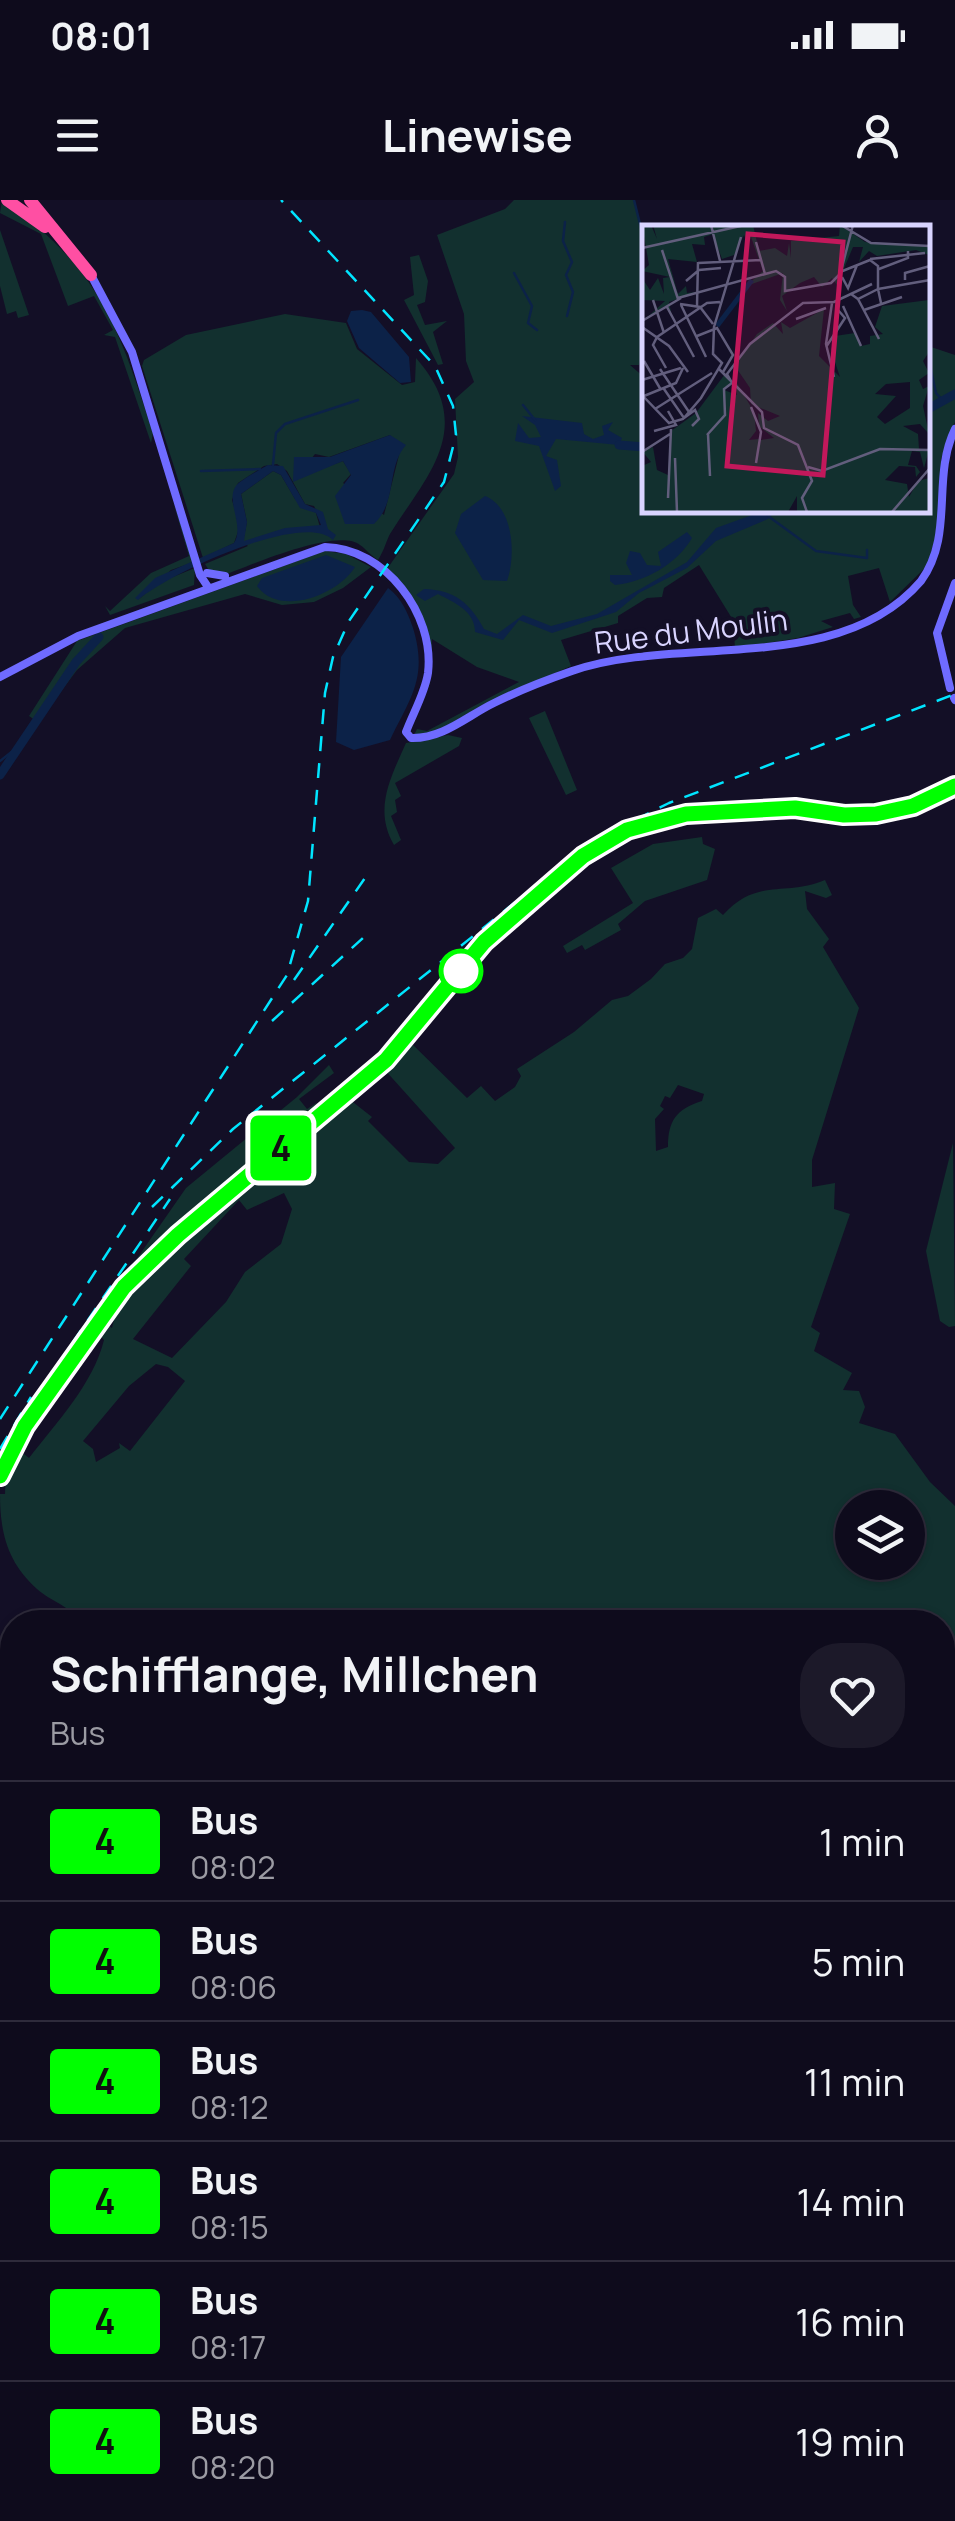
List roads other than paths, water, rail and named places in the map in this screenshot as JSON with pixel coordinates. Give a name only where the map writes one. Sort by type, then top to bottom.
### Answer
[{"type":"highway","points":[[10,200],[51,228]]},
{"type":"highway","points":[[10,200],[80,260]]},
{"type":"highway","points":[[30,200],[92,275]]},
{"type":"main road","points":[[92,275],[132,352],[208,587]]},
{"type":"main road","points":[[952,487],[944,460],[955,429]]},
{"type":"main road","points":[[951,509],[948,460],[955,438]]},
{"type":"main road","name":"Rue du Moulin","points":[[252,571],[313,549],[336,547],[364,558],[402,586],[420,623],[428,661],[426,683],[406,736],[436,735],[499,700],[594,664],[649,655],[758,650],[860,622],[893,605],[923,579],[951,509]]},
{"type":"main road","points":[[204,574],[220,578],[252,571]]},
{"type":"main road","points":[[0,677],[78,636],[252,571]]},
{"type":"main road","points":[[193,592],[204,574]]},
{"type":"main road","points":[[950,688],[937,633],[955,584]]},
{"type":"main road","points":[[0,1476],[25,1426],[124,1287],[178,1235],[407,1039],[499,927],[583,856],[618,834],[651,822],[727,809],[876,814],[913,806],[955,786]]},
{"type":"water","points":[[351,311],[371,312],[409,357],[411,382],[400,383],[359,348],[347,321]]},
{"type":"water","points":[[522,416],[582,423],[584,434],[593,439],[604,435],[602,426],[613,422],[608,430],[622,438],[619,445],[556,439],[546,456],[557,460],[561,486],[555,491],[539,446],[515,441],[518,423],[529,438],[541,437],[535,425]]},
{"type":"water","points":[[390,435],[406,445],[396,464],[386,505],[374,524],[345,524],[335,496],[351,475],[343,461],[293,482],[294,457],[330,457]]},
{"type":"water","points":[[268,465],[283,466],[305,504],[323,512],[328,529],[336,535],[333,540],[317,533],[266,539],[205,562],[138,600],[135,598],[155,578],[234,543],[235,488]],"holes":[[[273,471],[281,475],[300,508],[316,513],[321,525],[285,528],[244,541],[247,522],[241,494]]]},
{"type":"water","points":[[485,496],[495,502],[507,521],[512,546],[507,581],[483,580],[455,533],[461,514]]},
{"type":"water","points":[[760,512],[774,512],[768,519],[716,541],[687,568],[639,593],[616,612],[552,633],[519,620],[503,640],[475,632],[468,613],[438,594],[425,601],[416,595],[424,589],[453,595],[467,605],[484,629],[497,634],[523,615],[551,626],[597,614],[687,562],[716,528]]},
{"type":"water","points":[[687,532],[692,538],[686,547],[659,570],[626,583],[615,585],[610,581],[610,575],[632,575],[626,563],[630,551],[640,553],[647,565],[661,566],[658,552]]},
{"type":"water","points":[[326,555],[355,567],[323,593],[309,599],[280,600],[257,586],[262,578]]},
{"type":"water","points":[[388,588],[404,606],[413,628],[418,674],[390,740],[354,750],[336,742],[341,657]]},
{"type":"waterway","points":[[634,200],[642,232]]},
{"type":"waterway","points":[[565,222],[563,241],[572,262],[566,275],[573,292],[567,316]]},
{"type":"waterway","points":[[514,273],[532,306],[528,323],[537,330]]},
{"type":"waterway","points":[[930,365],[936,393],[943,401]]},
{"type":"waterway","points":[[930,408],[955,394]]},
{"type":"waterway","points":[[273,465],[276,433],[285,424],[358,400]]},
{"type":"waterway","points":[[523,405],[535,420]]},
{"type":"waterway","points":[[619,445],[642,447]]},
{"type":"waterway","points":[[201,471],[260,469]]},
{"type":"waterway","points":[[768,516],[816,551],[867,558],[867,550]]},
{"type":"waterway","points":[[0,775],[76,662],[99,637]]},
{"type":"waterway","points":[[0,761],[19,746]]},
{"type":"railway","points":[[0,1419],[287,975],[308,901],[325,693],[333,657],[349,621],[444,482],[456,435],[453,406],[435,366],[281,200]]},
{"type":"railway","points":[[152,1207],[233,1129],[589,843],[669,803],[955,694]]},
{"type":"railway","points":[[294,980],[365,878]]},
{"type":"railway","points":[[272,1021],[364,937]]},
{"type":"railway","points":[[27,1410],[170,1199]]},
{"type":"railway","points":[[0,1449],[31,1397]]}]
